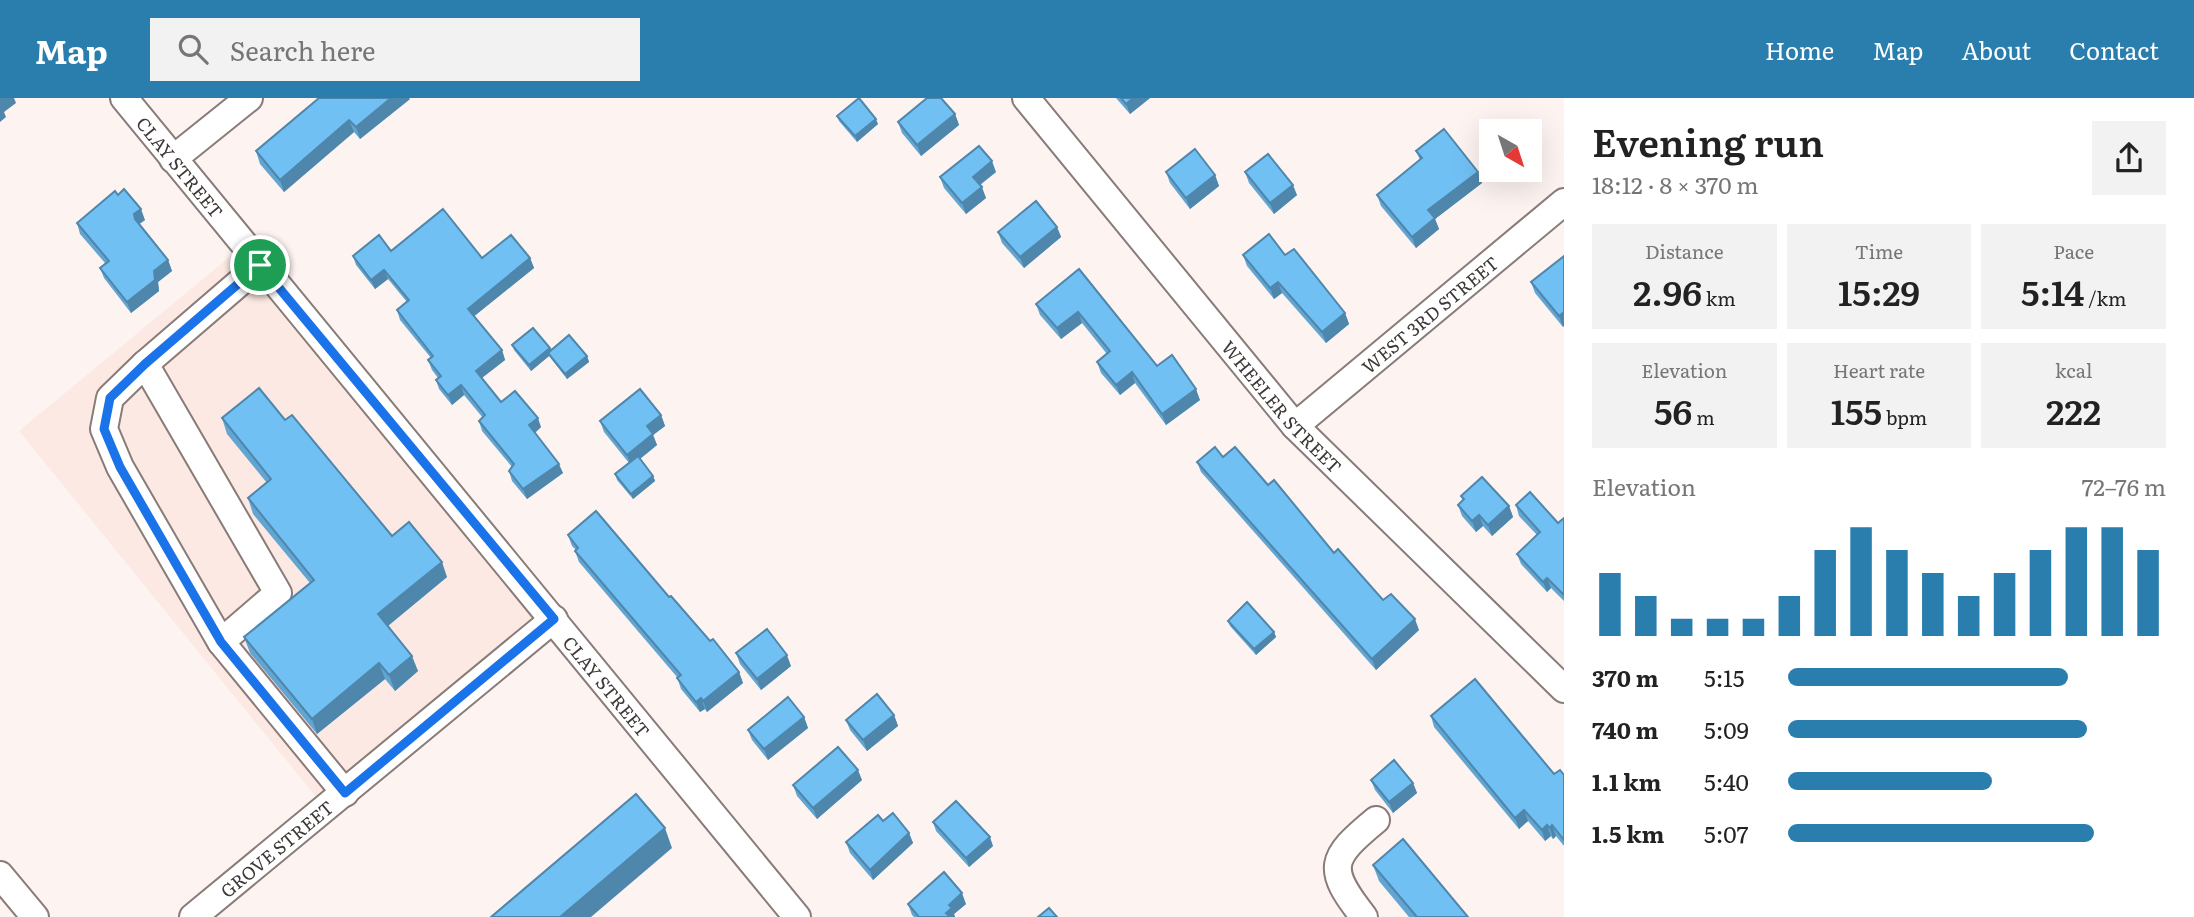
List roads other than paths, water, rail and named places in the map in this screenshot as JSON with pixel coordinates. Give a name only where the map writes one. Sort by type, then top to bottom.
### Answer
[{"type":"street","name":"CLAY STREET","points":[[124,98],[797,917]]},
{"type":"street","points":[[173,159],[249,98]]},
{"type":"street","name":"WHEELER STREET","points":[[1026,98],[1295,426],[1564,689]]},
{"type":"street","name":"WEST 3RD STREET","points":[[1295,426],[1564,202]]},
{"type":"street","points":[[260,265],[145,364],[110,398],[104,429],[120,467],[221,642],[345,793]]},
{"type":"street","points":[[145,364],[278,593],[221,642]]},
{"type":"street","name":"GROVE STREET","points":[[193,917],[554,619]]},
{"type":"street","points":[[1364,917],[1338,878],[1339,859],[1345,845],[1376,820]]},
{"type":"street","points":[[0,875],[35,917]]}]
